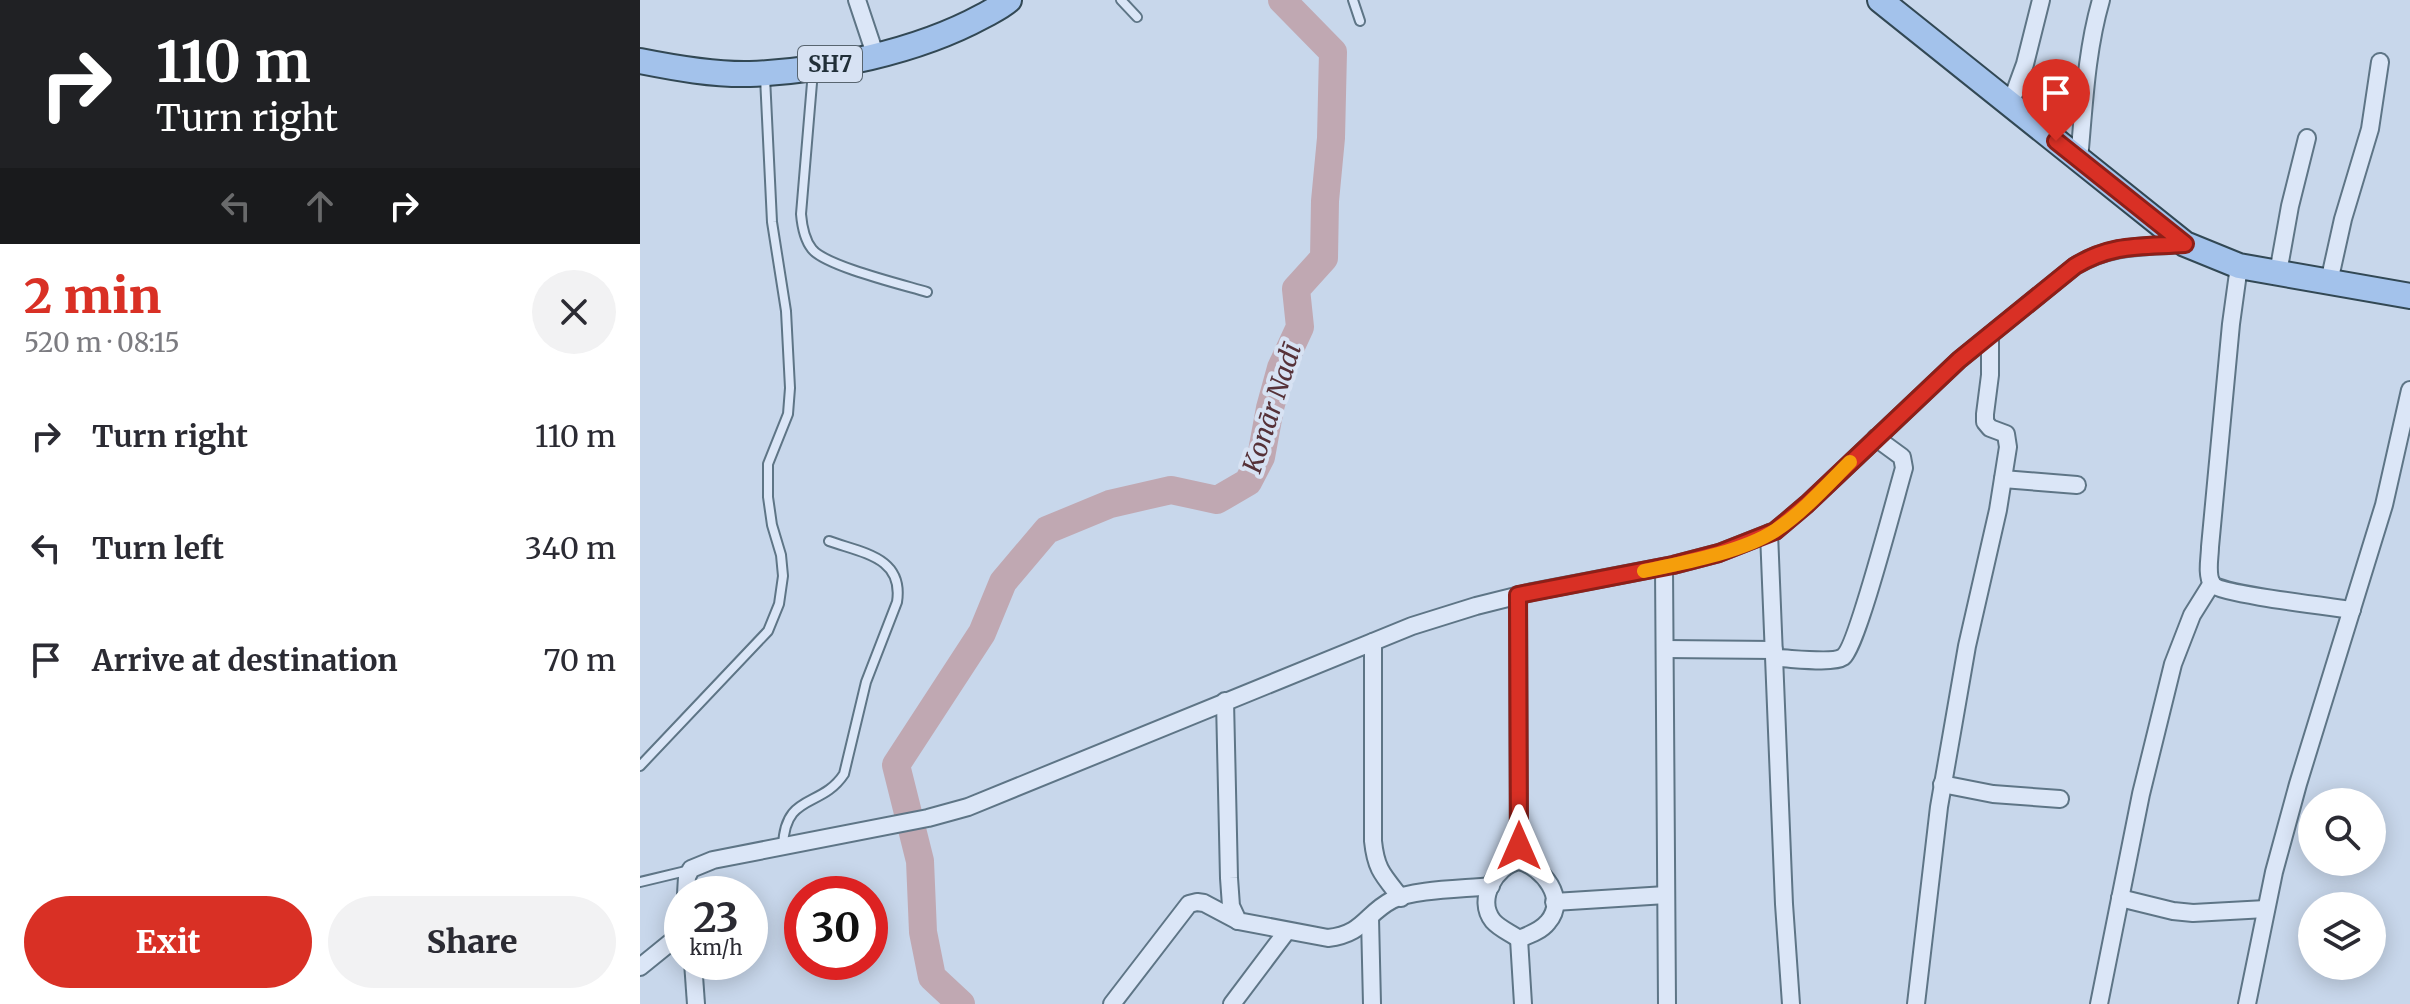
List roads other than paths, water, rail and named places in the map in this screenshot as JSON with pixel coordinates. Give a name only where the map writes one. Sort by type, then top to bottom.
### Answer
[{"type":"main road","name":"SH7","points":[[640,61],[748,74],[813,67],[875,54],[959,29],[1009,0]]},
{"type":"main road","points":[[1880,0],[2185,244],[2239,266],[2410,296]]},
{"type":"street","points":[[857,0],[875,54]]},
{"type":"street","points":[[2010,105],[2025,64],[2041,0]]},
{"type":"street","points":[[2079,160],[2086,73],[2101,0]]},
{"type":"street","points":[[2329,282],[2343,219],[2370,129],[2380,62]]},
{"type":"street","points":[[2278,273],[2307,138]]},
{"type":"street","points":[[688,876],[691,869],[713,860],[928,818],[968,807],[1412,626],[1518,595],[1664,567],[1719,553],[1769,533],[1807,504],[1959,360],[2075,266],[2093,255],[2125,248],[2185,244]]},
{"type":"street","points":[[2239,266],[2210,547],[2212,583],[2217,588],[2248,594],[2352,610]]},
{"type":"street","points":[[1916,1004],[1942,784],[1967,646],[1998,510],[2008,438],[1985,422],[1990,335]]},
{"type":"street","points":[[2247,1004],[2266,909],[2298,784],[2384,505],[2410,390]]},
{"type":"street","points":[[1665,649],[1837,660],[1847,653],[1866,602],[1904,468],[1902,457],[1876,438]]},
{"type":"street","points":[[2003,479],[2077,485]]},
{"type":"street","points":[[1769,533],[1791,1004]]},
{"type":"street","points":[[1664,567],[1667,1004]]},
{"type":"street","points":[[2099,1004],[2141,794],[2173,664],[2192,615],[2212,583]]},
{"type":"street","points":[[1518,595],[1519,861]]},
{"type":"street","points":[[1373,642],[1375,860],[1401,898]]},
{"type":"street","points":[[1225,701],[1229,878],[1231,906],[1238,921]]},
{"type":"street","points":[[1942,784],[1993,794],[2060,799]]},
{"type":"street","points":[[1519,861],[1529,864],[1547,880],[1554,902],[1547,924],[1519,939],[1497,925],[1489,915],[1487,896],[1502,868],[1519,861]]},
{"type":"street","points":[[1112,1004],[1189,904],[1204,903],[1238,921],[1328,938],[1352,932],[1382,907],[1401,898],[1491,886]]},
{"type":"street","points":[[1554,902],[1666,895]]},
{"type":"street","points":[[2120,898],[2193,913],[2266,909]]},
{"type":"street","points":[[1370,918],[1372,1004]]},
{"type":"street","points":[[1232,1004],[1287,931]]},
{"type":"street","points":[[1519,939],[1523,1004]]},
{"type":"street","points":[[640,967],[664,948]]},
{"type":"street","points":[[694,980],[696,1004]]},
{"type":"lane","points":[[1121,0],[1137,17]]},
{"type":"lane","points":[[1353,0],[1360,21]]},
{"type":"lane","points":[[813,67],[801,214],[803,232],[810,248],[831,262],[927,292]]},
{"type":"lane","points":[[640,766],[759,642],[768,631],[779,604],[783,576],[768,497],[768,464],[788,414],[790,388],[786,311],[772,222],[764,72]]},
{"type":"lane","points":[[783,846],[787,819],[805,803],[829,790],[844,774],[866,682],[899,590],[892,570],[882,560],[829,541]]},
{"type":"lane","points":[[640,882],[691,869]]},
{"type":"waterway","name":"Konār Nadī","points":[[961,1004],[932,977],[923,932],[920,861],[896,765],[982,633],[1003,582],[1047,530],[1110,504],[1171,490],[1217,500],[1248,482],[1261,457],[1281,368],[1300,327],[1296,289],[1324,258],[1331,138],[1333,52],[1282,0]]}]
